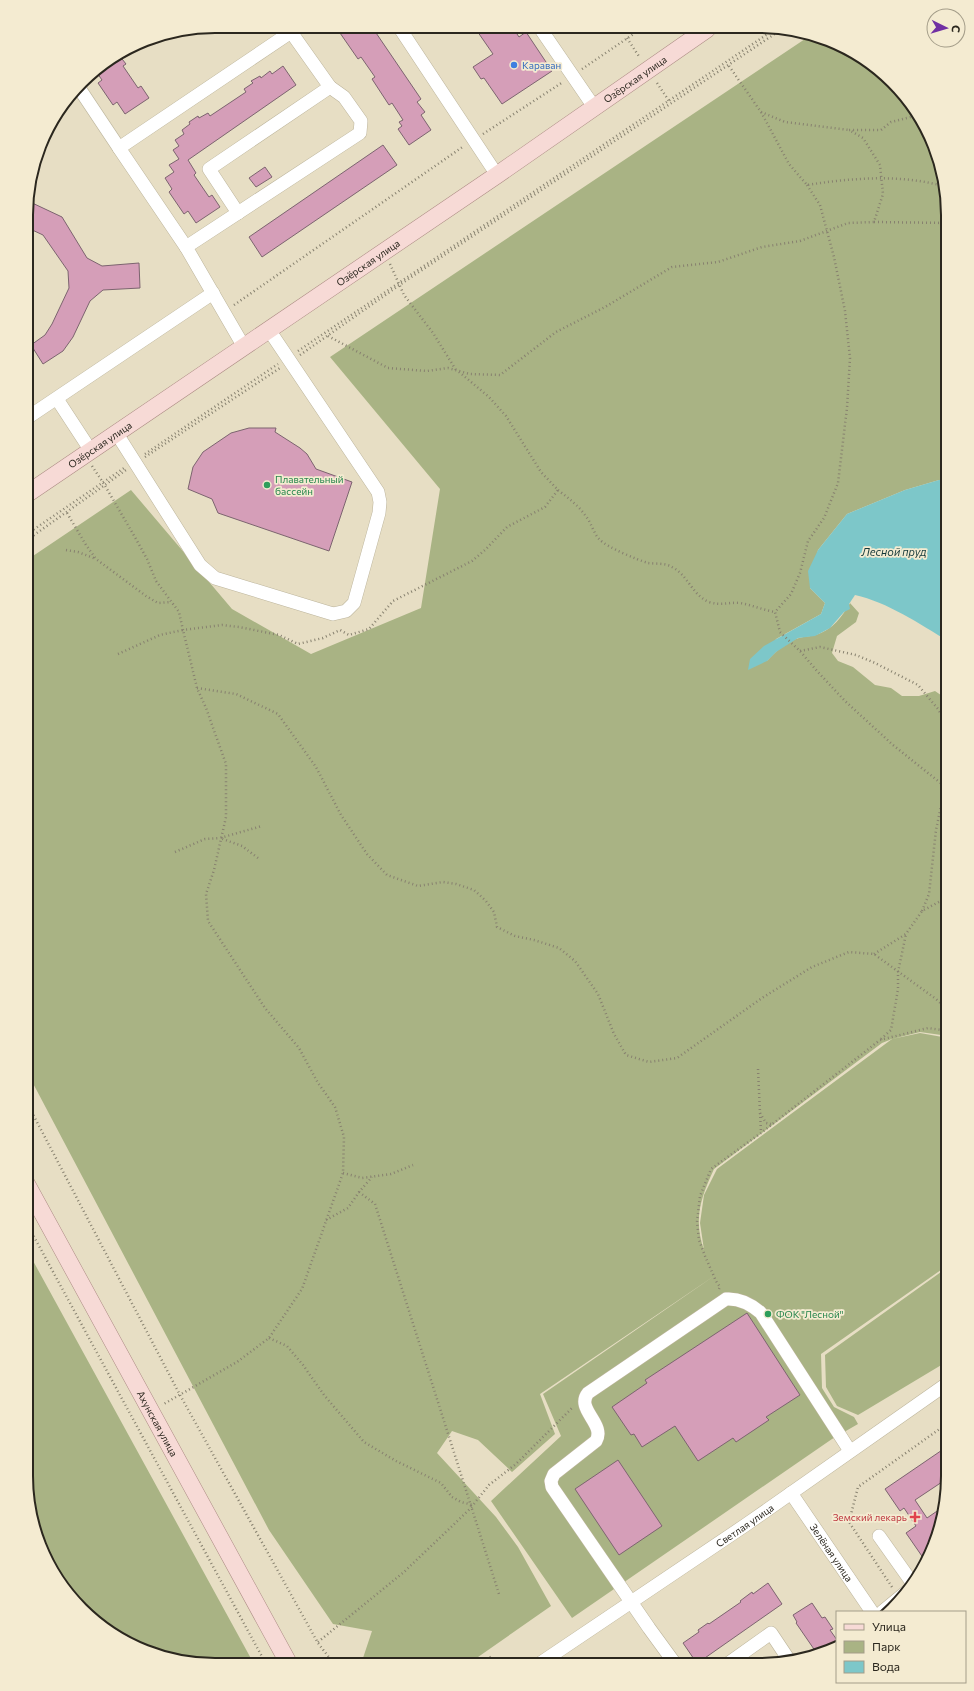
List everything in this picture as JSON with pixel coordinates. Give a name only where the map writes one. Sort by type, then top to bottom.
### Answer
[{"type":"main road","name":"Озёрская улица","points":[[33,490],[497,175],[701,33]]},
{"type":"main road","name":"Ахунская улица","points":[[33,1197],[286,1658]]},
{"type":"street","points":[[119,148],[286,33]]},
{"type":"street","points":[[186,247],[360,133],[362,126],[361,121],[344,97],[330,87],[296,33]]},
{"type":"street","points":[[403,33],[497,175]]},
{"type":"street","points":[[543,33],[594,108]]},
{"type":"street","points":[[238,213],[209,169],[330,87]]},
{"type":"street","points":[[81,91],[186,247],[244,347]]},
{"type":"street","points":[[33,414],[213,293]]},
{"type":"street","points":[[117,434],[200,565],[215,578],[333,614],[346,611],[354,603],[380,513],[378,492],[269,330]]},
{"type":"street","points":[[57,398],[88,453]]},
{"type":"street","points":[[671,1658],[552,1487],[551,1481],[554,1474],[599,1437],[598,1430],[584,1403],[584,1398],[588,1393],[726,1300],[734,1299],[755,1308],[761,1313],[850,1451]]},
{"type":"street","name":"Светлая улица","points":[[548,1658],[747,1524],[941,1388]]},
{"type":"street","name":"Зелёная улица","points":[[791,1493],[871,1611]]},
{"type":"street","points":[[880,1536],[909,1578]]},
{"type":"street","points":[[736,1658],[771,1633],[786,1656]]},
{"type":"path","points":[[224,312],[474,139],[572,76],[635,33]]},
{"type":"path","points":[[33,536],[67,513],[104,484],[289,360],[669,100],[770,33]]},
{"type":"path","points":[[289,360],[328,336],[400,283],[776,34]]},
{"type":"path","points":[[627,38],[640,58]]},
{"type":"path","points":[[729,66],[760,112],[789,164],[807,185],[820,205],[834,257],[844,311],[850,358],[847,408],[838,483],[824,518],[808,541],[800,573],[792,594],[775,612]]},
{"type":"path","points":[[657,83],[671,104]]},
{"type":"path","points":[[760,112],[785,122],[849,130],[881,130],[891,122],[912,117]]},
{"type":"path","points":[[849,130],[863,138],[880,165],[883,194],[874,222]]},
{"type":"path","points":[[807,185],[882,178],[926,181],[938,185]]},
{"type":"path","points":[[328,336],[388,368],[427,371],[448,368],[470,374],[500,374],[556,332],[606,307],[672,267],[718,262],[762,247],[800,241],[848,223],[941,223]]},
{"type":"path","points":[[384,252],[400,283],[404,295],[433,334],[457,371],[489,397],[506,416],[541,472],[558,490],[586,515],[599,540],[624,553],[647,562],[671,566],[685,576],[691,588],[708,601],[721,605],[737,603],[749,604],[759,609],[775,612]]},
{"type":"path","points":[[88,453],[147,559],[162,592],[179,612],[197,688],[206,708],[226,764],[226,817],[220,838],[214,870],[206,894],[208,921],[265,1008],[299,1048],[318,1083],[335,1107],[344,1137],[343,1173],[302,1289],[269,1338],[237,1362],[180,1396],[150,1411]]},
{"type":"path","points":[[33,530],[135,463]]},
{"type":"path","points":[[118,654],[160,635],[183,630],[222,625],[279,635],[298,644],[323,638],[340,630],[349,635],[369,629],[393,601],[472,561],[485,550],[507,526],[545,507],[558,490]]},
{"type":"path","points":[[67,513],[96,559]]},
{"type":"path","points":[[66,550],[78,552],[96,559],[158,603],[171,602]]},
{"type":"path","points":[[775,612],[780,632],[800,651],[816,672],[893,745],[941,783]]},
{"type":"path","points":[[800,651],[820,647],[856,655],[875,663],[918,685],[941,714]]},
{"type":"path","points":[[197,688],[236,694],[278,714],[316,767],[341,815],[368,854],[387,875],[418,886],[443,882],[456,884],[474,890],[486,901],[494,912],[498,927],[515,936],[559,948],[576,960],[598,994],[614,1034],[626,1055],[649,1062],[677,1058],[762,998],[812,967],[849,952],[874,954],[941,1004]]},
{"type":"path","points":[[718,1292],[720,1287],[716,1281],[699,1240],[697,1222],[700,1196],[711,1169],[761,1133],[891,1030],[898,989],[898,972],[906,934],[922,911],[929,894],[936,830],[941,811]]},
{"type":"path","points":[[175,852],[205,839],[220,838],[262,826]]},
{"type":"path","points":[[220,838],[242,846],[258,858]]},
{"type":"path","points":[[922,911],[941,901]]},
{"type":"path","points":[[874,954],[906,934]]},
{"type":"path","points":[[880,1040],[928,1028],[941,1030]]},
{"type":"path","points":[[758,1069],[761,1133]]},
{"type":"path","points":[[760,1113],[766,1123],[772,1124]]},
{"type":"path","points":[[33,1114],[180,1396],[318,1643],[329,1658]]},
{"type":"path","points":[[343,1173],[362,1178],[373,1177],[392,1174],[412,1165]]},
{"type":"path","points":[[326,1220],[348,1208],[359,1192],[373,1177]]},
{"type":"path","points":[[359,1192],[375,1204],[472,1505],[499,1594]]},
{"type":"path","points":[[33,1235],[263,1658]]},
{"type":"path","points":[[269,1338],[287,1346],[303,1365],[324,1395],[364,1442],[396,1461],[441,1483],[452,1497],[472,1505]]},
{"type":"path","points":[[318,1643],[404,1572],[472,1505],[489,1485],[516,1464],[578,1403]]},
{"type":"path","points":[[897,1595],[849,1522],[858,1487],[941,1428]]},
{"type":"green space","points":[[805,39],[829,47],[850,57],[879,78],[896,95],[917,124],[927,145],[938,179],[941,203],[941,480],[905,490],[847,514],[818,550],[810,588],[825,603],[821,614],[776,639],[767,661],[777,651],[795,639],[817,635],[824,632],[840,618],[850,603],[859,613],[856,622],[837,636],[832,653],[838,661],[853,667],[875,685],[891,688],[902,696],[919,696],[935,691],[941,695],[941,1035],[920,1032],[892,1039],[920,1033],[941,1037],[941,1270],[821,1354],[822,1388],[834,1407],[854,1417],[858,1424],[832,1439],[572,1618],[491,1501],[561,1436],[543,1394],[717,1274],[540,1394],[555,1434],[512,1472],[478,1440],[452,1431],[437,1453],[496,1517],[518,1547],[551,1606],[477,1658],[363,1658],[372,1631],[333,1624],[269,1530],[33,1083],[33,556],[131,490],[232,609],[311,654],[421,608],[440,489],[330,357]],"holes":[[[892,1039],[717,1169],[704,1195],[700,1223],[704,1250],[699,1228],[700,1208],[705,1189],[714,1169],[882,1043]]]},
{"type":"green space","points":[[33,1261],[251,1658],[203,1658],[179,1655],[134,1639],[104,1620],[86,1605],[57,1567],[47,1546],[39,1523],[33,1488]]},
{"type":"green space","points":[[941,1272],[941,1365],[858,1415],[837,1406],[826,1387],[825,1355]]},
{"type":"water","name":"Лесной пруд","points":[[941,480],[941,637],[891,608],[867,598],[855,595],[849,604],[850,609],[844,612],[830,628],[815,636],[798,638],[776,652],[767,661],[748,670],[750,659],[764,646],[821,614],[825,603],[810,588],[808,571],[818,550],[847,514],[905,490]]},
{"type":"building","points":[[340,33],[376,33],[421,99],[417,102],[425,112],[421,115],[431,130],[409,145],[398,129],[402,126],[399,122],[403,120],[392,103],[389,105],[372,79],[375,77],[361,57],[358,59]]},
{"type":"building","points":[[478,33],[516,33],[519,37],[527,33],[552,71],[502,104],[484,78],[481,79],[473,67],[493,54]]},
{"type":"building","points":[[122,59],[126,64],[123,66],[138,88],[141,86],[149,98],[125,114],[117,102],[113,105],[98,83],[102,80],[99,75]]},
{"type":"building","points":[[283,66],[296,85],[188,160],[196,173],[194,175],[209,197],[212,195],[220,207],[196,223],[188,211],[184,214],[169,192],[172,189],[165,178],[174,172],[169,165],[179,159],[173,150],[179,146],[175,140],[184,134],[182,130],[190,124],[189,122],[198,116],[199,118],[208,113],[210,116],[246,92],[244,89],[253,83],[251,81],[260,76],[261,78],[270,71],[272,74]]},
{"type":"building","points":[[383,145],[397,165],[262,257],[249,237]]},
{"type":"building","points":[[265,167],[272,177],[256,187],[249,178]]},
{"type":"building","points":[[33,203],[62,217],[87,258],[102,266],[139,263],[140,288],[103,290],[90,301],[73,337],[63,351],[43,364],[33,348],[33,344],[45,335],[52,324],[69,288],[68,271],[43,235],[33,230]]},
{"type":"building","points":[[249,428],[276,428],[275,432],[307,454],[316,469],[352,482],[329,551],[218,513],[212,499],[188,489],[193,467],[203,452],[231,433]]},
{"type":"building","points":[[747,1313],[800,1395],[766,1417],[769,1420],[736,1442],[733,1438],[698,1461],[675,1426],[642,1447],[634,1434],[631,1435],[612,1407],[647,1383],[645,1380]]},
{"type":"building","points":[[941,1451],[941,1483],[915,1500],[927,1518],[938,1510],[931,1535],[922,1557],[906,1533],[916,1526],[904,1508],[900,1511],[885,1489]]},
{"type":"building","points":[[618,1460],[662,1526],[619,1555],[575,1489]]},
{"type":"building","points":[[768,1583],[782,1604],[705,1658],[693,1658],[683,1643],[699,1632],[698,1630],[741,1602],[740,1601],[752,1592],[753,1594]]},
{"type":"building","points":[[812,1603],[822,1618],[825,1617],[833,1629],[830,1630],[836,1641],[814,1649],[796,1623],[797,1622],[793,1615]]},
{"type":"place","name":"Караван","points":[[514,65]]},
{"type":"place","name":"Плавательный бассейн","points":[[267,485]]},
{"type":"place","name":"ФОК \"Лесной\"","points":[[768,1314]]},
{"type":"place","name":"Земский лекарь","points":[[915,1517]]}]
